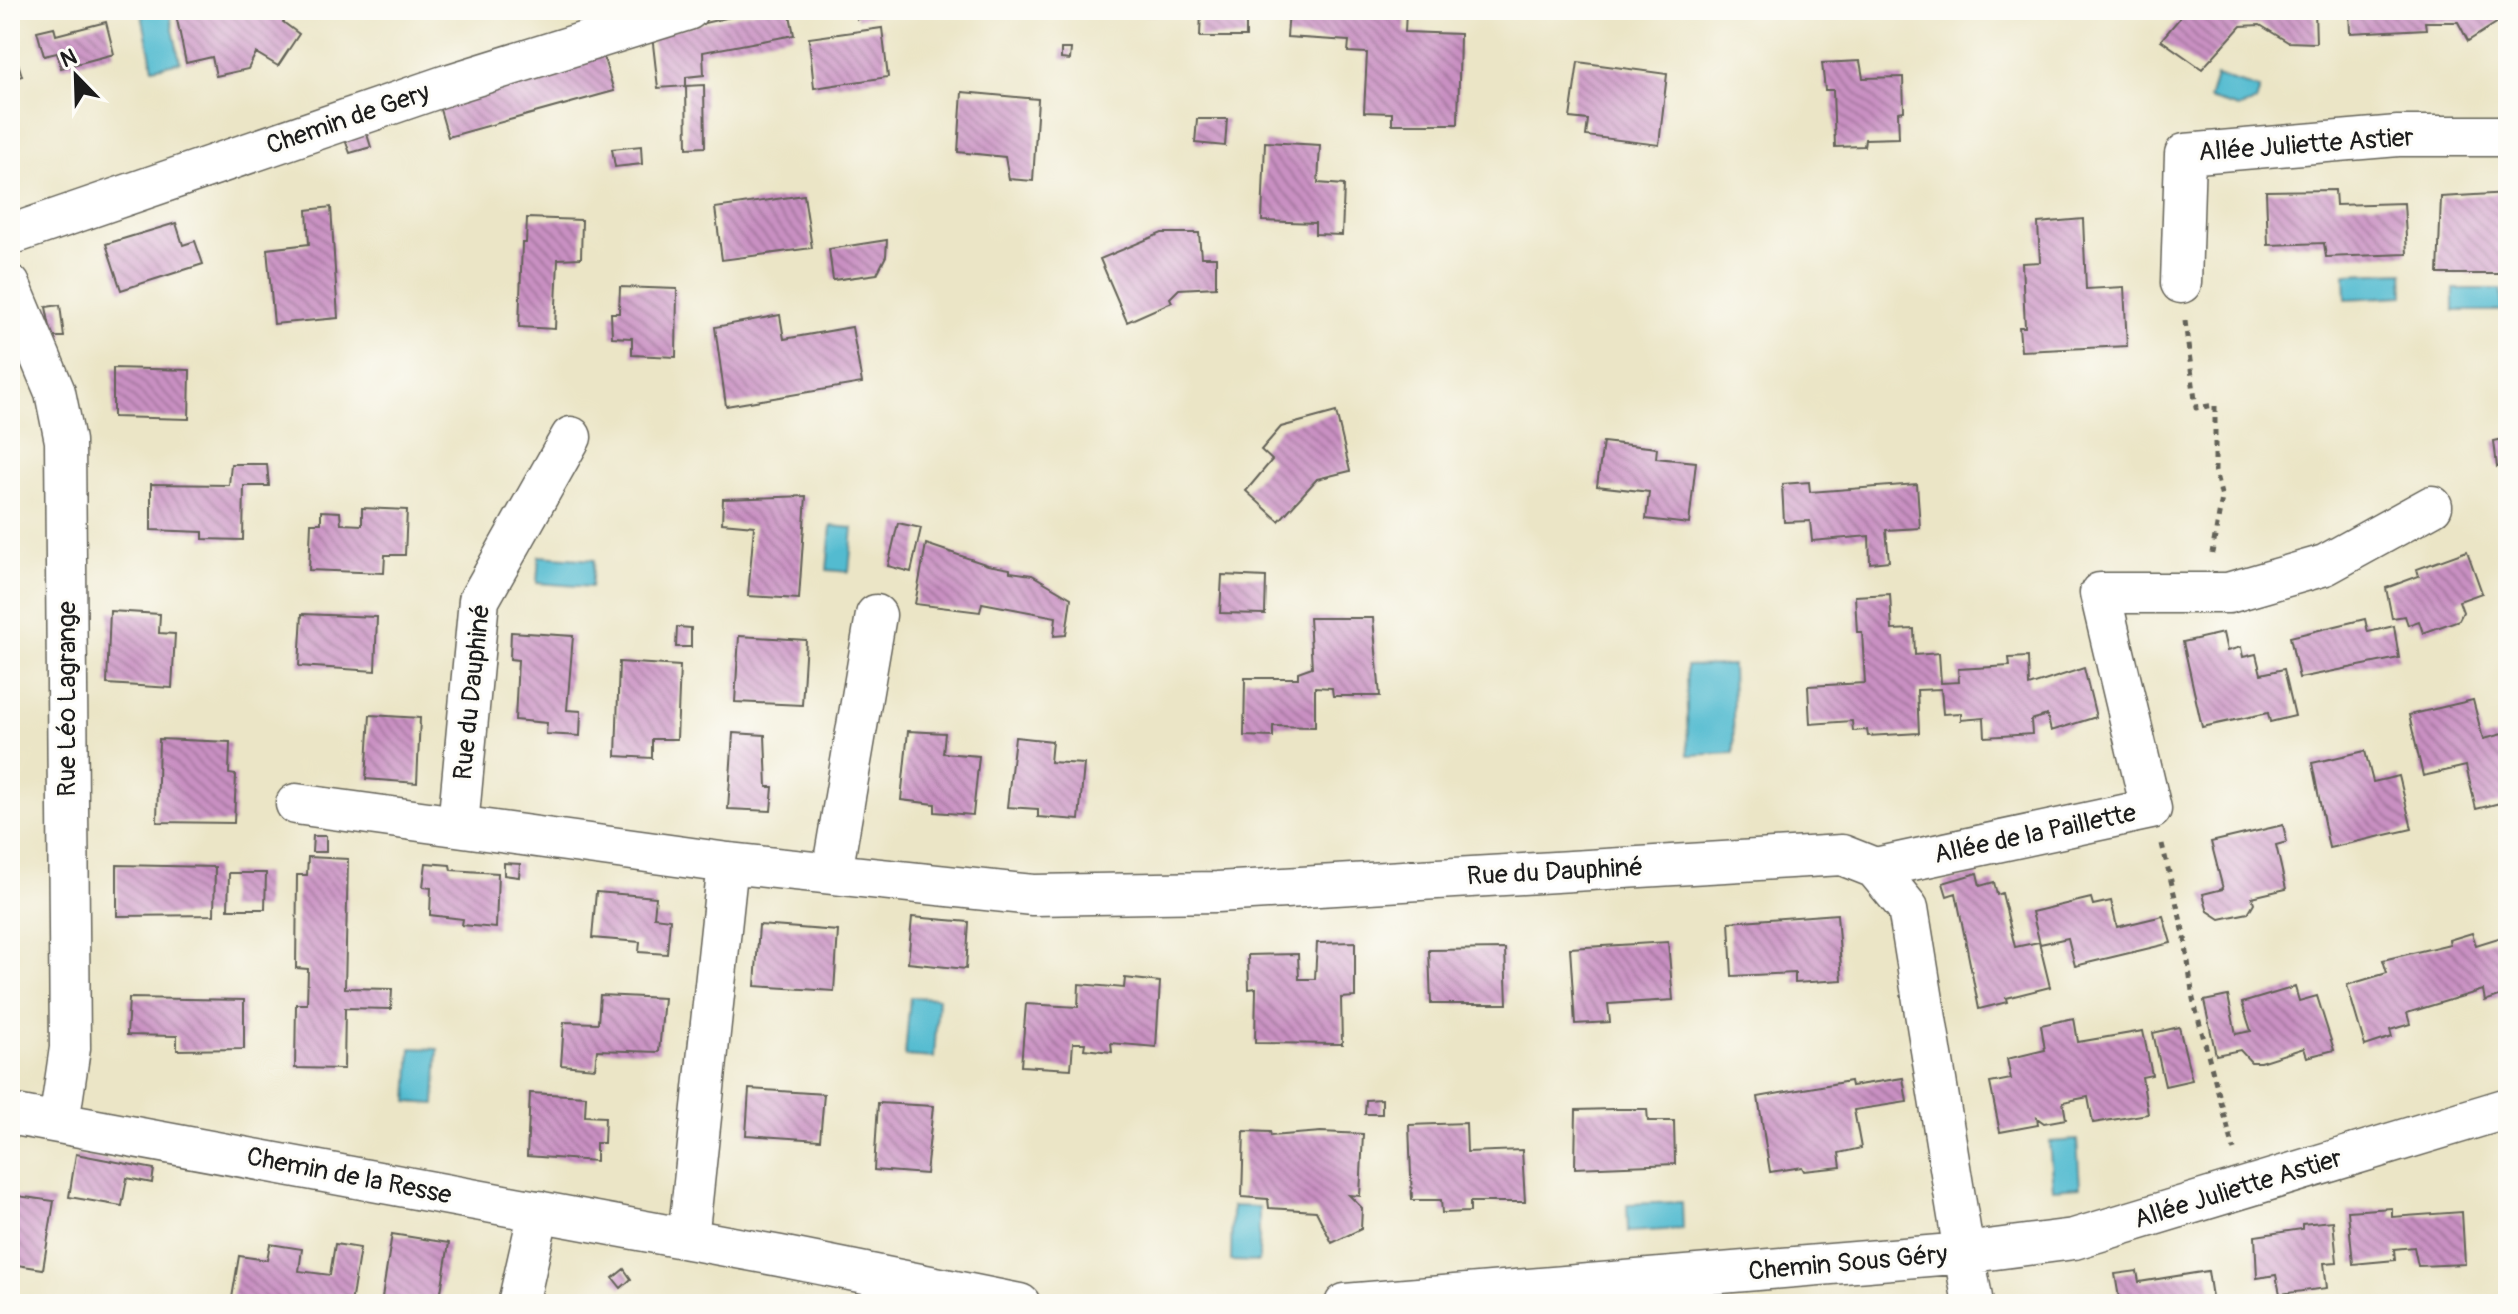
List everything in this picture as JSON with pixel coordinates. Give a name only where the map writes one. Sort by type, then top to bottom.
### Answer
[{"type":"street","name":"Chemin de Gery","points":[[10,235],[447,85],[688,10]]},
{"type":"street","name":"Allée Juliette Astier","points":[[2181,283],[2185,154],[2398,136],[2508,136]]},
{"type":"street","name":"Rue Léo Lagrange","points":[[10,285],[55,392],[65,441],[70,1048],[59,1123]]},
{"type":"street","name":"Rue du Dauphiné","points":[[458,826],[479,600],[571,437]]},
{"type":"street","name":"Allée de la Paillette","points":[[1875,868],[2151,809],[2100,593],[2228,593],[2325,565],[2432,506]]},
{"type":"street","points":[[832,873],[876,615]]},
{"type":"street","name":"Rue du Dauphiné","points":[[296,804],[728,863],[1033,895],[1217,892],[1842,855],[1875,868]]},
{"type":"street","points":[[728,863],[688,1239],[1020,1304]]},
{"type":"street","points":[[1875,868],[1908,908],[1964,1253]]},
{"type":"street","name":"Allée Juliette Astier","points":[[1964,1253],[2074,1239],[2508,1108]]},
{"type":"street","name":"Chemin de la Resse","points":[[10,1114],[688,1239]]},
{"type":"street","points":[[518,1304],[539,1211]]},
{"type":"street","name":"Chemin Sous Géry","points":[[1345,1304],[1468,1299],[1964,1253],[1973,1304]]},
{"type":"path","points":[[2181,283],[2196,408],[2215,405],[2215,471],[2222,498],[2205,593]]},
{"type":"path","points":[[2151,809],[2174,884],[2193,999],[2243,1188]]},
{"type":"water","points":[[169,10],[180,62],[153,68],[142,15]]},
{"type":"water","points":[[2216,76],[2260,89],[2256,102],[2238,108],[2209,99]]},
{"type":"water","points":[[2403,272],[2404,296],[2346,299],[2345,274]]},
{"type":"water","points":[[2454,289],[2501,289],[2502,311],[2454,311]]},
{"type":"water","points":[[831,526],[853,528],[849,572],[827,570]]},
{"type":"water","points":[[539,556],[594,560],[591,587],[537,583]]},
{"type":"water","points":[[1732,665],[1734,753],[1688,755],[1686,666]]},
{"type":"water","points":[[910,997],[938,998],[934,1058],[905,1056]]},
{"type":"water","points":[[411,1048],[438,1049],[435,1104],[408,1102]]},
{"type":"water","points":[[2077,1140],[2080,1187],[2053,1189],[2049,1142]]},
{"type":"water","points":[[1682,1202],[1683,1229],[1628,1232],[1627,1204]]},
{"type":"water","points":[[1232,1206],[1259,1207],[1259,1262],[1231,1261]]},
{"type":"building","points":[[175,10],[289,10],[283,22],[299,34],[278,66],[256,53],[248,69],[216,76],[212,57],[186,63]]},
{"type":"building","points":[[761,10],[789,10],[794,35],[703,52],[704,75],[686,77],[686,86],[658,88],[652,35]]},
{"type":"building","points":[[856,10],[899,10],[857,19]]},
{"type":"building","points":[[1138,10],[1181,10],[1181,15],[1138,15]]},
{"type":"building","points":[[1201,10],[1246,10],[1246,37],[1200,37]]},
{"type":"building","points":[[1289,10],[1406,10],[1405,32],[1460,34],[1458,124],[1392,124],[1392,113],[1364,112],[1367,53],[1348,52],[1349,41],[1287,37]]},
{"type":"building","points":[[2179,10],[2315,10],[2316,43],[2288,42],[2260,25],[2241,26],[2202,69],[2161,40],[2179,19]]},
{"type":"building","points":[[2349,10],[2489,10],[2498,22],[2468,41],[2458,22],[2425,22],[2426,29],[2350,33]]},
{"type":"building","points":[[106,22],[114,54],[61,68],[57,53],[44,56],[37,31],[54,27],[56,35]]},
{"type":"building","points":[[882,28],[888,77],[814,88],[809,38]]},
{"type":"building","points":[[10,37],[22,76],[10,79]]},
{"type":"building","points":[[1061,49],[1071,49],[1070,60],[1061,59]]},
{"type":"building","points":[[602,52],[614,91],[448,137],[439,106]]},
{"type":"building","points":[[1860,61],[1863,78],[1903,77],[1904,111],[1898,112],[1899,138],[1865,139],[1864,146],[1835,147],[1833,90],[1825,90],[1822,63]]},
{"type":"building","points":[[1578,62],[1667,74],[1659,145],[1586,136],[1588,120],[1570,118]]},
{"type":"building","points":[[704,85],[705,147],[687,148],[686,86]]},
{"type":"building","points":[[962,92],[1038,99],[1033,181],[1009,179],[1005,157],[958,152]]},
{"type":"building","points":[[1197,119],[1227,119],[1225,146],[1195,143]]},
{"type":"building","points":[[366,131],[371,147],[350,153],[344,137]]},
{"type":"building","points":[[1265,142],[1320,145],[1318,183],[1344,185],[1342,235],[1315,234],[1315,223],[1262,221]]},
{"type":"building","points":[[641,146],[642,164],[615,167],[612,149]]},
{"type":"building","points":[[2335,190],[2336,205],[2404,203],[2407,254],[2326,257],[2324,243],[2268,245],[2266,191]]},
{"type":"building","points":[[2508,193],[2508,274],[2438,274],[2441,197]]},
{"type":"building","points":[[804,195],[812,248],[722,260],[715,208]]},
{"type":"building","points":[[331,207],[338,318],[274,324],[267,249],[309,244],[307,210]]},
{"type":"building","points":[[527,218],[582,220],[581,258],[558,259],[555,329],[519,327],[522,243],[526,243]]},
{"type":"building","points":[[2083,219],[2086,289],[2124,287],[2127,346],[2021,351],[2019,327],[2025,327],[2022,263],[2040,262],[2038,223]]},
{"type":"building","points":[[176,223],[183,245],[195,241],[203,264],[121,290],[106,244]]},
{"type":"building","points":[[1162,233],[1199,233],[1201,257],[1216,257],[1216,287],[1179,289],[1170,298],[1172,302],[1127,322],[1100,259]]},
{"type":"building","points":[[887,240],[886,256],[877,274],[833,280],[829,249]]},
{"type":"building","points":[[620,287],[677,289],[676,357],[632,355],[632,338],[612,337],[611,313],[619,313]]},
{"type":"building","points":[[60,305],[64,337],[52,337],[46,307]]},
{"type":"building","points":[[780,315],[784,339],[852,327],[862,383],[726,406],[715,327]]},
{"type":"building","points":[[113,368],[190,370],[189,419],[113,417]]},
{"type":"building","points":[[1336,412],[1350,471],[1317,479],[1279,521],[1246,491],[1272,460],[1261,450],[1281,427]]},
{"type":"building","points":[[2508,438],[2508,465],[2497,467],[2494,441]]},
{"type":"building","points":[[1603,442],[1657,448],[1656,458],[1696,462],[1689,524],[1646,519],[1649,492],[1597,486]]},
{"type":"building","points":[[231,464],[267,464],[269,486],[244,486],[243,540],[203,539],[203,532],[151,530],[151,484],[229,485]]},
{"type":"building","points":[[1809,482],[1810,492],[1917,484],[1920,528],[1886,530],[1889,561],[1870,563],[1869,536],[1812,541],[1810,521],[1784,522],[1782,484]]},
{"type":"building","points":[[806,496],[799,599],[748,596],[754,526],[722,523],[723,499]]},
{"type":"building","points":[[362,508],[407,510],[405,555],[385,555],[384,573],[309,570],[311,523],[321,523],[321,511],[340,512],[341,524],[362,525]]},
{"type":"building","points":[[898,523],[921,528],[911,572],[888,566]]},
{"type":"building","points":[[926,544],[988,565],[1010,569],[1010,572],[1032,575],[1071,598],[1066,635],[1054,636],[1056,617],[982,603],[980,612],[915,604]]},
{"type":"building","points":[[2467,551],[2482,593],[2459,601],[2463,612],[2459,620],[2423,633],[2419,621],[2408,625],[2405,616],[2392,618],[2386,588],[2419,576],[2417,569]]},
{"type":"building","points":[[1222,575],[1266,577],[1265,614],[1220,613]]},
{"type":"building","points":[[1890,594],[1892,630],[1914,629],[1915,655],[1939,653],[1941,683],[1959,682],[1958,669],[2010,666],[2009,658],[2028,657],[2029,686],[2084,668],[2096,717],[2051,731],[2047,715],[2031,720],[2032,734],[1985,737],[1984,718],[1961,720],[1961,713],[1943,714],[1941,689],[1917,690],[1919,733],[1868,736],[1867,730],[1853,731],[1852,721],[1810,724],[1808,686],[1865,683],[1862,632],[1857,632],[1855,596]]},
{"type":"building","points":[[110,611],[160,614],[159,633],[175,634],[172,688],[107,684]]},
{"type":"building","points":[[302,614],[377,617],[375,671],[299,666]]},
{"type":"building","points":[[1309,618],[1373,618],[1380,696],[1333,696],[1332,688],[1315,687],[1315,727],[1273,726],[1273,737],[1244,736],[1245,678],[1298,678],[1298,672],[1312,667]]},
{"type":"building","points":[[2365,619],[2368,632],[2394,626],[2399,658],[2299,678],[2290,637]]},
{"type":"building","points":[[677,627],[691,628],[691,647],[676,647]]},
{"type":"building","points":[[511,632],[573,636],[567,710],[581,711],[580,736],[546,734],[547,723],[515,720],[518,660],[510,659]]},
{"type":"building","points":[[2223,633],[2227,651],[2241,647],[2243,657],[2256,654],[2261,674],[2284,669],[2295,716],[2270,722],[2268,713],[2202,727],[2183,642]]},
{"type":"building","points":[[739,636],[806,640],[802,705],[735,702]]},
{"type":"building","points":[[619,662],[680,666],[677,739],[652,739],[652,758],[616,756]]},
{"type":"building","points":[[2473,700],[2483,739],[2506,733],[2508,744],[2508,801],[2476,809],[2466,766],[2423,776],[2409,715]]},
{"type":"building","points":[[370,715],[420,718],[417,783],[366,779]]},
{"type":"building","points":[[908,731],[945,733],[943,753],[979,756],[973,815],[935,812],[935,804],[901,800]]},
{"type":"building","points":[[733,733],[765,735],[767,787],[773,787],[771,811],[728,809]]},
{"type":"building","points":[[1015,737],[1052,741],[1050,762],[1084,764],[1079,820],[1038,817],[1038,809],[1007,807]]},
{"type":"building","points":[[159,739],[230,742],[229,774],[236,775],[234,823],[157,822]]},
{"type":"building","points":[[2365,751],[2373,782],[2399,776],[2412,829],[2329,848],[2312,763]]},
{"type":"building","points":[[2283,825],[2287,842],[2276,845],[2286,889],[2252,897],[2254,903],[2248,913],[2220,919],[2208,911],[2203,894],[2223,889],[2211,842]]},
{"type":"building","points":[[313,836],[326,836],[326,852],[312,852]]},
{"type":"building","points":[[308,857],[348,859],[345,988],[392,989],[391,1009],[345,1008],[344,1069],[295,1068],[296,1004],[307,1004],[308,969],[296,968],[297,875],[307,875]]},
{"type":"building","points":[[426,863],[450,865],[451,870],[498,873],[496,928],[462,925],[463,919],[430,915],[431,888],[423,887]]},
{"type":"building","points":[[504,863],[520,864],[519,877],[504,875]]},
{"type":"building","points":[[117,865],[215,867],[214,915],[117,916]]},
{"type":"building","points":[[229,873],[266,873],[265,909],[228,909]]},
{"type":"building","points":[[1977,873],[1980,886],[1994,882],[1997,895],[2002,893],[2015,947],[2039,942],[2050,987],[2006,998],[2007,1002],[1979,1009],[1956,893],[1947,896],[1943,883]]},
{"type":"building","points":[[596,892],[656,897],[654,917],[670,919],[667,954],[639,952],[640,942],[592,938]]},
{"type":"building","points":[[2091,898],[2093,905],[2111,901],[2117,927],[2163,916],[2171,943],[2075,966],[2068,938],[2040,944],[2032,912]]},
{"type":"building","points":[[1837,914],[1842,980],[1795,983],[1795,973],[1732,976],[1729,922]]},
{"type":"building","points":[[912,917],[969,922],[966,969],[908,963]]},
{"type":"building","points":[[759,925],[838,931],[834,991],[755,986]]},
{"type":"building","points":[[2472,933],[2476,945],[2508,935],[2508,993],[2485,1001],[2483,990],[2407,1013],[2410,1024],[2390,1030],[2392,1037],[2365,1046],[2347,985],[2387,973],[2383,960],[2450,944],[2449,940]]},
{"type":"building","points":[[1355,942],[1355,997],[1341,998],[1342,1044],[1255,1043],[1256,988],[1249,989],[1248,955],[1298,954],[1299,979],[1315,979],[1317,943]]},
{"type":"building","points":[[1668,942],[1673,1000],[1608,1004],[1610,1022],[1575,1024],[1570,948]]},
{"type":"building","points":[[1505,949],[1507,1004],[1431,1004],[1429,950]]},
{"type":"building","points":[[1125,978],[1160,982],[1156,1047],[1111,1043],[1112,1052],[1084,1049],[1085,1043],[1073,1043],[1071,1069],[1021,1066],[1026,1004],[1078,1007],[1079,984],[1124,988]]},
{"type":"building","points":[[2295,987],[2299,1001],[2317,996],[2334,1050],[2307,1057],[2304,1048],[2260,1062],[2251,1062],[2240,1050],[2216,1055],[2204,1001],[2228,996],[2236,1034],[2251,1031],[2242,1003]]},
{"type":"building","points":[[600,995],[664,998],[659,1052],[597,1050],[595,1068],[561,1065],[564,1022],[598,1023]]},
{"type":"building","points":[[129,998],[244,1000],[244,1049],[177,1050],[177,1036],[127,1035]]},
{"type":"building","points":[[2074,1018],[2078,1042],[2143,1031],[2152,1075],[2142,1077],[2148,1114],[2093,1123],[2088,1097],[2063,1102],[2066,1119],[2044,1123],[2037,1118],[2038,1125],[2000,1132],[1990,1083],[2011,1079],[2007,1059],[2045,1050],[2041,1025]]},
{"type":"building","points":[[2179,1027],[2192,1080],[2165,1086],[2153,1033]]},
{"type":"building","points":[[1903,1078],[1907,1102],[1854,1110],[1861,1148],[1839,1153],[1841,1167],[1804,1171],[1802,1167],[1770,1172],[1758,1097],[1850,1081],[1851,1086]]},
{"type":"building","points":[[749,1089],[824,1094],[820,1140],[746,1135]]},
{"type":"building","points":[[530,1093],[586,1096],[585,1116],[605,1117],[604,1143],[596,1143],[596,1161],[527,1156]]},
{"type":"building","points":[[1382,1099],[1382,1114],[1365,1114],[1366,1100]]},
{"type":"building","points":[[878,1103],[933,1106],[926,1174],[874,1170]]},
{"type":"building","points":[[1647,1109],[1648,1121],[1674,1121],[1675,1164],[1575,1168],[1576,1110]]},
{"type":"building","points":[[1466,1123],[1467,1152],[1522,1150],[1525,1202],[1470,1202],[1470,1212],[1442,1213],[1441,1200],[1412,1200],[1409,1125]]},
{"type":"building","points":[[1244,1131],[1270,1132],[1271,1136],[1321,1132],[1363,1134],[1360,1196],[1349,1195],[1362,1208],[1361,1229],[1332,1243],[1316,1211],[1269,1208],[1268,1199],[1242,1197]]},
{"type":"building","points":[[76,1154],[154,1169],[152,1183],[127,1178],[122,1206],[69,1197]]},
{"type":"building","points":[[10,1195],[54,1201],[43,1269],[10,1264]]},
{"type":"building","points":[[2392,1208],[2392,1217],[2462,1212],[2465,1264],[2418,1266],[2414,1247],[2394,1249],[2395,1260],[2353,1264],[2348,1211]]},
{"type":"building","points":[[2333,1221],[2337,1262],[2324,1263],[2327,1288],[2280,1294],[2276,1275],[2257,1278],[2255,1236],[2302,1229],[2302,1224]]},
{"type":"building","points":[[392,1234],[449,1243],[439,1304],[381,1304]]},
{"type":"building","points":[[270,1244],[302,1249],[299,1271],[330,1275],[335,1244],[360,1248],[351,1304],[231,1304],[239,1256],[267,1260]]},
{"type":"building","points":[[624,1269],[631,1279],[621,1288],[613,1278]]},
{"type":"building","points":[[2137,1271],[2139,1282],[2208,1271],[2213,1304],[2120,1304],[2115,1274]]}]
